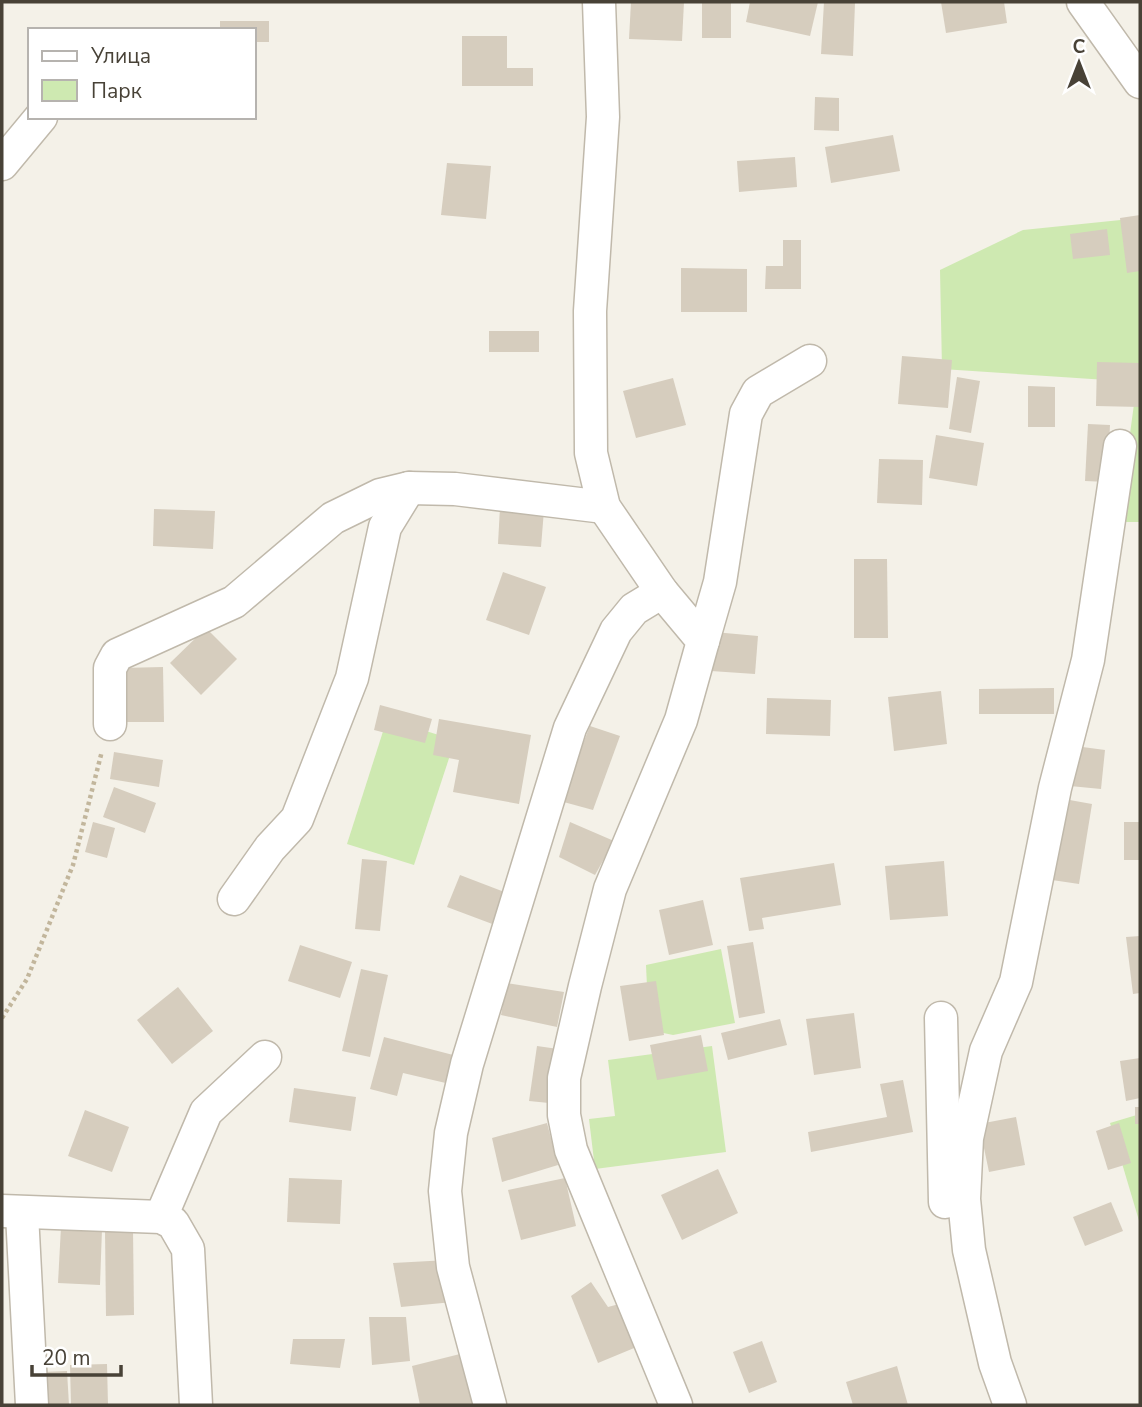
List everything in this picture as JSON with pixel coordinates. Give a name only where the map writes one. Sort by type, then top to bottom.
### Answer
[{"type":"street","points":[[600,2],[603,117],[590,311],[591,453],[604,507],[662,592],[702,641]]},
{"type":"street","points":[[1083,2],[1140,82]]},
{"type":"street","points":[[2,164],[39,119]]},
{"type":"street","points":[[676,1405],[571,1150],[565,1115],[565,1078],[610,889],[681,720],[720,582],[746,414],[758,392],[785,373],[810,361]]},
{"type":"street","points":[[1010,1405],[995,1363],[969,1250],[964,1199],[967,1138],[986,1051],[1016,982],[1055,788],[1088,660],[1120,446]]},
{"type":"street","points":[[110,724],[110,668],[117,655],[234,602],[333,518],[380,495],[409,488],[455,489],[604,507]]},
{"type":"street","points":[[234,899],[270,848],[297,820],[352,678],[385,527],[409,488]]},
{"type":"street","points":[[490,1405],[453,1267],[445,1191],[451,1133],[467,1064],[570,728],[616,631],[634,609],[662,592]]},
{"type":"street","points":[[941,1017],[945,1207],[957,1257],[981,1301]]},
{"type":"street","points":[[161,1216],[206,1112],[265,1057]]},
{"type":"street","points":[[32,1405],[12,1212],[161,1216],[173,1223],[188,1249],[196,1405]]},
{"type":"path","points":[[2,1018],[27,979],[74,865],[110,724]]},
{"type":"green space","points":[[1140,218],[1140,522],[1118,522],[1137,382],[942,369],[940,270],[1023,230]]},
{"type":"green space","points":[[387,719],[455,740],[414,865],[347,844]]},
{"type":"green space","points":[[721,949],[735,1023],[673,1035],[649,1030],[646,965]]},
{"type":"green space","points":[[712,1046],[726,1152],[595,1169],[589,1119],[615,1116],[608,1060]]},
{"type":"green space","points":[[1140,1114],[1140,1224],[1110,1123]]},
{"type":"building","points":[[631,2],[684,2],[682,41],[629,39]]},
{"type":"building","points":[[702,2],[731,2],[731,38],[702,38]]},
{"type":"building","points":[[750,2],[818,2],[810,36],[746,22]]},
{"type":"building","points":[[824,2],[855,3],[853,56],[821,54]]},
{"type":"building","points":[[941,2],[1004,2],[1007,23],[946,33]]},
{"type":"building","points":[[220,21],[269,21],[269,42],[256,42],[256,28],[220,28]]},
{"type":"building","points":[[462,36],[507,36],[507,68],[533,68],[533,86],[462,86]]},
{"type":"building","points":[[815,97],[839,98],[839,131],[814,130]]},
{"type":"building","points":[[893,135],[900,171],[831,183],[825,147]]},
{"type":"building","points":[[795,157],[797,187],[739,192],[737,161]]},
{"type":"building","points":[[447,163],[491,166],[486,219],[441,215]]},
{"type":"building","points":[[1140,215],[1140,271],[1127,273],[1120,218]]},
{"type":"building","points":[[1107,229],[1110,255],[1073,259],[1070,234]]},
{"type":"building","points":[[783,240],[801,240],[801,289],[765,289],[766,266],[783,266]]},
{"type":"building","points":[[681,268],[747,269],[747,312],[681,312]]},
{"type":"building","points":[[489,331],[539,331],[539,352],[489,352]]},
{"type":"building","points":[[902,356],[952,360],[948,408],[898,404]]},
{"type":"building","points":[[1097,362],[1140,363],[1140,407],[1096,406]]},
{"type":"building","points":[[957,377],[980,381],[971,433],[949,429]]},
{"type":"building","points":[[673,378],[686,425],[636,438],[623,391]]},
{"type":"building","points":[[1028,386],[1055,387],[1055,427],[1028,427]]},
{"type":"building","points":[[1088,424],[1110,425],[1107,482],[1085,481]]},
{"type":"building","points":[[936,435],[984,443],[977,486],[929,478]]},
{"type":"building","points":[[879,459],[923,460],[922,505],[877,503]]},
{"type":"building","points":[[500,507],[544,510],[541,547],[498,544]]},
{"type":"building","points":[[154,509],[215,511],[213,549],[153,546]]},
{"type":"building","points":[[854,559],[887,559],[888,638],[854,638]]},
{"type":"building","points":[[503,572],[546,587],[529,635],[486,620]]},
{"type":"building","points":[[206,628],[237,659],[201,695],[170,663]]},
{"type":"building","points":[[714,632],[758,636],[755,674],[711,671]]},
{"type":"building","points":[[163,667],[164,722],[122,722],[121,668]]},
{"type":"building","points":[[1054,688],[1054,714],[979,714],[979,689]]},
{"type":"building","points":[[941,691],[947,744],[894,751],[888,697]]},
{"type":"building","points":[[767,698],[831,700],[830,736],[766,734]]},
{"type":"building","points":[[380,705],[432,719],[425,743],[374,730]]},
{"type":"building","points":[[439,719],[531,735],[519,804],[453,792],[459,760],[433,755]]},
{"type":"building","points":[[590,726],[620,736],[593,810],[560,801]]},
{"type":"building","points":[[1075,746],[1105,750],[1101,789],[1070,786]]},
{"type":"building","points":[[114,752],[163,760],[159,787],[110,779]]},
{"type":"building","points":[[114,787],[156,803],[145,833],[103,817]]},
{"type":"building","points":[[1064,799],[1092,804],[1079,884],[1052,880]]},
{"type":"building","points":[[93,822],[115,828],[107,858],[85,852]]},
{"type":"building","points":[[570,822],[614,841],[595,875],[559,857]]},
{"type":"building","points":[[1124,822],[1140,822],[1140,860],[1124,860]]},
{"type":"building","points":[[362,859],[387,861],[380,931],[355,929]]},
{"type":"building","points":[[944,861],[948,916],[890,920],[885,866]]},
{"type":"building","points":[[834,863],[841,905],[762,918],[764,929],[749,931],[740,878]]},
{"type":"building","points":[[460,875],[507,893],[495,925],[447,907]]},
{"type":"building","points":[[703,900],[713,945],[669,955],[659,910]]},
{"type":"building","points":[[1140,936],[1140,993],[1133,994],[1126,937]]},
{"type":"building","points":[[753,942],[765,1013],[739,1018],[727,946]]},
{"type":"building","points":[[300,945],[352,962],[340,998],[288,981]]},
{"type":"building","points":[[361,969],[388,975],[370,1057],[342,1051]]},
{"type":"building","points":[[656,981],[664,1035],[629,1041],[620,986]]},
{"type":"building","points":[[507,983],[564,992],[557,1027],[501,1015]]},
{"type":"building","points":[[178,987],[213,1031],[172,1064],[137,1020]]},
{"type":"building","points":[[854,1013],[861,1068],[814,1075],[806,1019]]},
{"type":"building","points":[[780,1019],[787,1045],[728,1060],[721,1033]]},
{"type":"building","points":[[701,1035],[708,1071],[657,1080],[650,1045]]},
{"type":"building","points":[[384,1037],[457,1056],[450,1084],[403,1073],[397,1096],[370,1089]]},
{"type":"building","points":[[537,1046],[558,1049],[549,1103],[529,1101]]},
{"type":"building","points":[[1140,1058],[1140,1098],[1126,1101],[1120,1061]]},
{"type":"building","points":[[903,1080],[913,1132],[811,1152],[808,1132],[887,1117],[880,1084]]},
{"type":"building","points":[[294,1088],[356,1097],[351,1131],[289,1122]]},
{"type":"building","points":[[1135,1107],[1140,1107],[1140,1124],[1135,1124]]},
{"type":"building","points":[[85,1110],[129,1127],[112,1172],[68,1156]]},
{"type":"building","points":[[1016,1117],[1025,1165],[989,1172],[979,1124]]},
{"type":"building","points":[[547,1123],[558,1165],[502,1182],[492,1138]]},
{"type":"building","points":[[1119,1123],[1131,1163],[1108,1170],[1096,1131]]},
{"type":"building","points":[[718,1169],[738,1213],[682,1240],[661,1195]]},
{"type":"building","points":[[289,1178],[342,1180],[340,1224],[287,1222]]},
{"type":"building","points":[[565,1178],[576,1226],[521,1240],[508,1190]]},
{"type":"building","points":[[1111,1202],[1123,1231],[1085,1246],[1073,1217]]},
{"type":"building","points":[[61,1227],[102,1229],[100,1285],[58,1283]]},
{"type":"building","points":[[133,1229],[134,1315],[106,1316],[105,1230]]},
{"type":"building","points":[[448,1260],[453,1302],[401,1307],[393,1263]]},
{"type":"building","points":[[591,1282],[608,1307],[623,1303],[639,1346],[598,1363],[571,1296]]},
{"type":"building","points":[[369,1317],[406,1317],[410,1361],[372,1365]]},
{"type":"building","points":[[293,1339],[345,1339],[340,1368],[290,1364]]},
{"type":"building","points":[[762,1341],[777,1382],[749,1393],[733,1352]]},
{"type":"building","points":[[472,1351],[486,1405],[420,1405],[412,1366]]},
{"type":"building","points":[[107,1364],[108,1405],[71,1405],[70,1365]]},
{"type":"building","points":[[897,1366],[908,1405],[853,1405],[846,1382]]},
{"type":"building","points":[[67,1371],[69,1405],[44,1405],[42,1372]]}]
